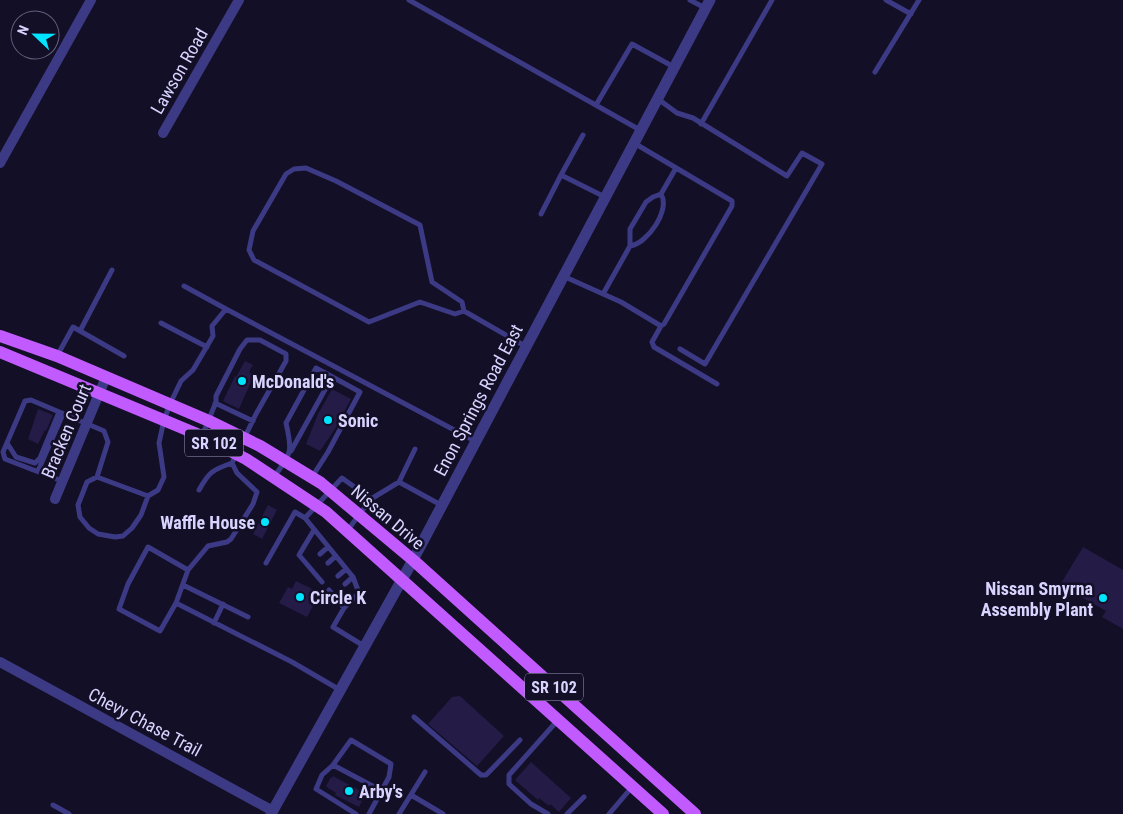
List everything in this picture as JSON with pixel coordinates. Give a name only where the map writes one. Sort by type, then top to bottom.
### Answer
[{"type":"main road","name":"Nissan Drive","points":[[0,336],[57,356],[288,457],[311,478],[413,560],[695,814]]},
{"type":"main road","name":"Nissan Drive","points":[[0,352],[201,436],[234,459],[274,478],[318,506],[663,814]]},
{"type":"street","points":[[0,163],[90,0]]},
{"type":"street","name":"Lawson Road","points":[[163,132],[239,0]]},
{"type":"street","name":"Enon Springs Road East","points":[[275,813],[364,646],[413,560],[708,4]]},
{"type":"street","name":"Bracken Court","points":[[55,499],[106,377]]},
{"type":"street","name":"Chevy Chase Trail","points":[[0,662],[275,813]]},
{"type":"lane","points":[[410,0],[640,131]]},
{"type":"lane","points":[[690,0],[708,4]]},
{"type":"lane","points":[[701,124],[772,0]]},
{"type":"lane","points":[[886,0],[911,14]]},
{"type":"lane","points":[[875,72],[919,0]]},
{"type":"lane","points":[[596,105],[632,44],[674,67]]},
{"type":"lane","points":[[657,99],[787,176],[802,153],[822,164],[705,364],[680,349]]},
{"type":"lane","points":[[541,214],[583,135]]},
{"type":"lane","points":[[634,143],[732,201],[732,206],[652,342],[654,347],[717,384]]},
{"type":"lane","points":[[464,311],[462,302],[432,282],[420,225],[336,181],[306,168],[294,169],[286,174],[253,231],[249,250],[254,260],[369,322],[420,302],[455,314],[464,311],[526,346]]},
{"type":"lane","points":[[603,294],[630,246],[630,230],[646,202],[661,194],[676,168]]},
{"type":"lane","points":[[562,175],[605,197]]},
{"type":"lane","points":[[630,246],[640,244],[651,233],[663,209],[664,201],[661,194]]},
{"type":"lane","points":[[80,331],[112,270]]},
{"type":"lane","points":[[563,276],[621,302],[661,326]]},
{"type":"lane","points":[[184,286],[476,441]]},
{"type":"lane","points":[[62,481],[5,459],[3,452],[6,443],[25,401],[30,400],[104,431],[108,442],[97,477],[87,482],[78,505],[80,517],[89,528],[98,534],[114,537],[123,536],[132,528],[141,515],[148,496],[158,490],[164,478],[159,442],[170,404],[181,381],[193,370],[207,347],[213,336],[212,326],[226,308]]},
{"type":"lane","points":[[161,323],[207,347]]},
{"type":"lane","points":[[57,356],[72,327],[124,356]]},
{"type":"lane","points":[[201,436],[215,404],[216,396],[240,349],[247,340],[260,340],[286,354]]},
{"type":"lane","points":[[199,490],[208,474],[234,459],[286,361],[286,354],[292,343]]},
{"type":"lane","points":[[288,457],[290,440],[286,423],[320,358]]},
{"type":"lane","points":[[316,368],[360,392]]},
{"type":"lane","points":[[274,478],[288,457],[332,377]]},
{"type":"lane","points":[[311,478],[328,452],[366,383]]},
{"type":"lane","points":[[215,404],[253,421]]},
{"type":"lane","points":[[6,443],[16,457],[34,463],[40,458],[61,413]]},
{"type":"lane","points":[[38,472],[61,413]]},
{"type":"lane","points":[[347,530],[360,516],[371,499],[399,482],[415,449]]},
{"type":"lane","points":[[188,570],[148,547],[128,584],[118,609],[160,631],[176,603],[188,570],[208,546],[227,542],[231,538],[253,504],[257,492],[237,472],[234,459]]},
{"type":"lane","points":[[97,477],[148,496]]},
{"type":"lane","points":[[305,518],[342,478],[371,499]]},
{"type":"lane","points":[[399,482],[442,505]]},
{"type":"lane","points":[[266,563],[295,512],[305,518],[353,577],[359,593],[344,608],[333,627],[364,646]]},
{"type":"lane","points":[[314,530],[299,555],[307,565],[317,571],[322,582]]},
{"type":"lane","points":[[320,554],[328,547]]},
{"type":"lane","points":[[328,563],[336,556]]},
{"type":"lane","points":[[307,565],[312,561]]},
{"type":"lane","points":[[338,576],[346,569]]},
{"type":"lane","points":[[345,584],[353,577]]},
{"type":"lane","points":[[183,585],[248,617]]},
{"type":"lane","points":[[333,592],[344,608]]},
{"type":"lane","points":[[176,603],[292,662],[340,690]]},
{"type":"lane","points":[[214,623],[222,604]]},
{"type":"lane","points":[[414,717],[481,775],[486,775],[520,740]]},
{"type":"lane","points":[[548,814],[531,804],[510,784],[509,775],[558,720]]},
{"type":"lane","points":[[354,814],[316,789],[322,775],[333,765],[351,740],[391,764],[389,777],[369,814]]},
{"type":"lane","points":[[333,765],[382,791]]},
{"type":"lane","points":[[400,814],[425,772]]},
{"type":"lane","points":[[609,814],[632,786]]},
{"type":"lane","points":[[411,795],[443,814]]},
{"type":"lane","points":[[567,814],[584,797]]},
{"type":"lane","points":[[53,805],[69,814]]},
{"type":"building","name":"McDonald's","points":[[245,361],[253,365],[249,372],[254,375],[239,409],[223,401],[235,376]]},
{"type":"building","name":"Sonic","points":[[332,389],[351,399],[335,429],[320,451],[306,444],[318,414]]},
{"type":"building","points":[[38,409],[53,415],[38,444],[28,439]]},
{"type":"building","name":"Waffle House","points":[[268,505],[277,510],[262,539],[253,534]]},
{"type":"building","name":"Nissan Smyrna Assembly Plant","points":[[1083,547],[1123,570],[1123,629],[1102,617],[1106,611],[1060,585]]},
{"type":"building","name":"Circle K","points":[[296,581],[320,593],[307,617],[279,603],[288,587],[292,589]]},
{"type":"building","points":[[460,696],[504,736],[477,766],[428,724],[452,697]]},
{"type":"building","points":[[531,762],[571,798],[559,812],[550,804],[549,806],[539,798],[538,800],[515,780]]},
{"type":"building","name":"Arby's","points":[[333,776],[359,790],[364,790],[363,792],[366,793],[359,807],[335,795],[336,793],[326,786]]},
{"type":"place","name":"McDonald's","points":[[242,381]]},
{"type":"place","name":"Sonic","points":[[328,420]]},
{"type":"place","name":"Waffle House","points":[[265,522]]},
{"type":"place","name":"Circle K","points":[[300,597]]},
{"type":"place","name":"Nissan Smyrna Assembly Plant","points":[[1103,598]]},
{"type":"place","name":"Arby's","points":[[349,791]]}]
